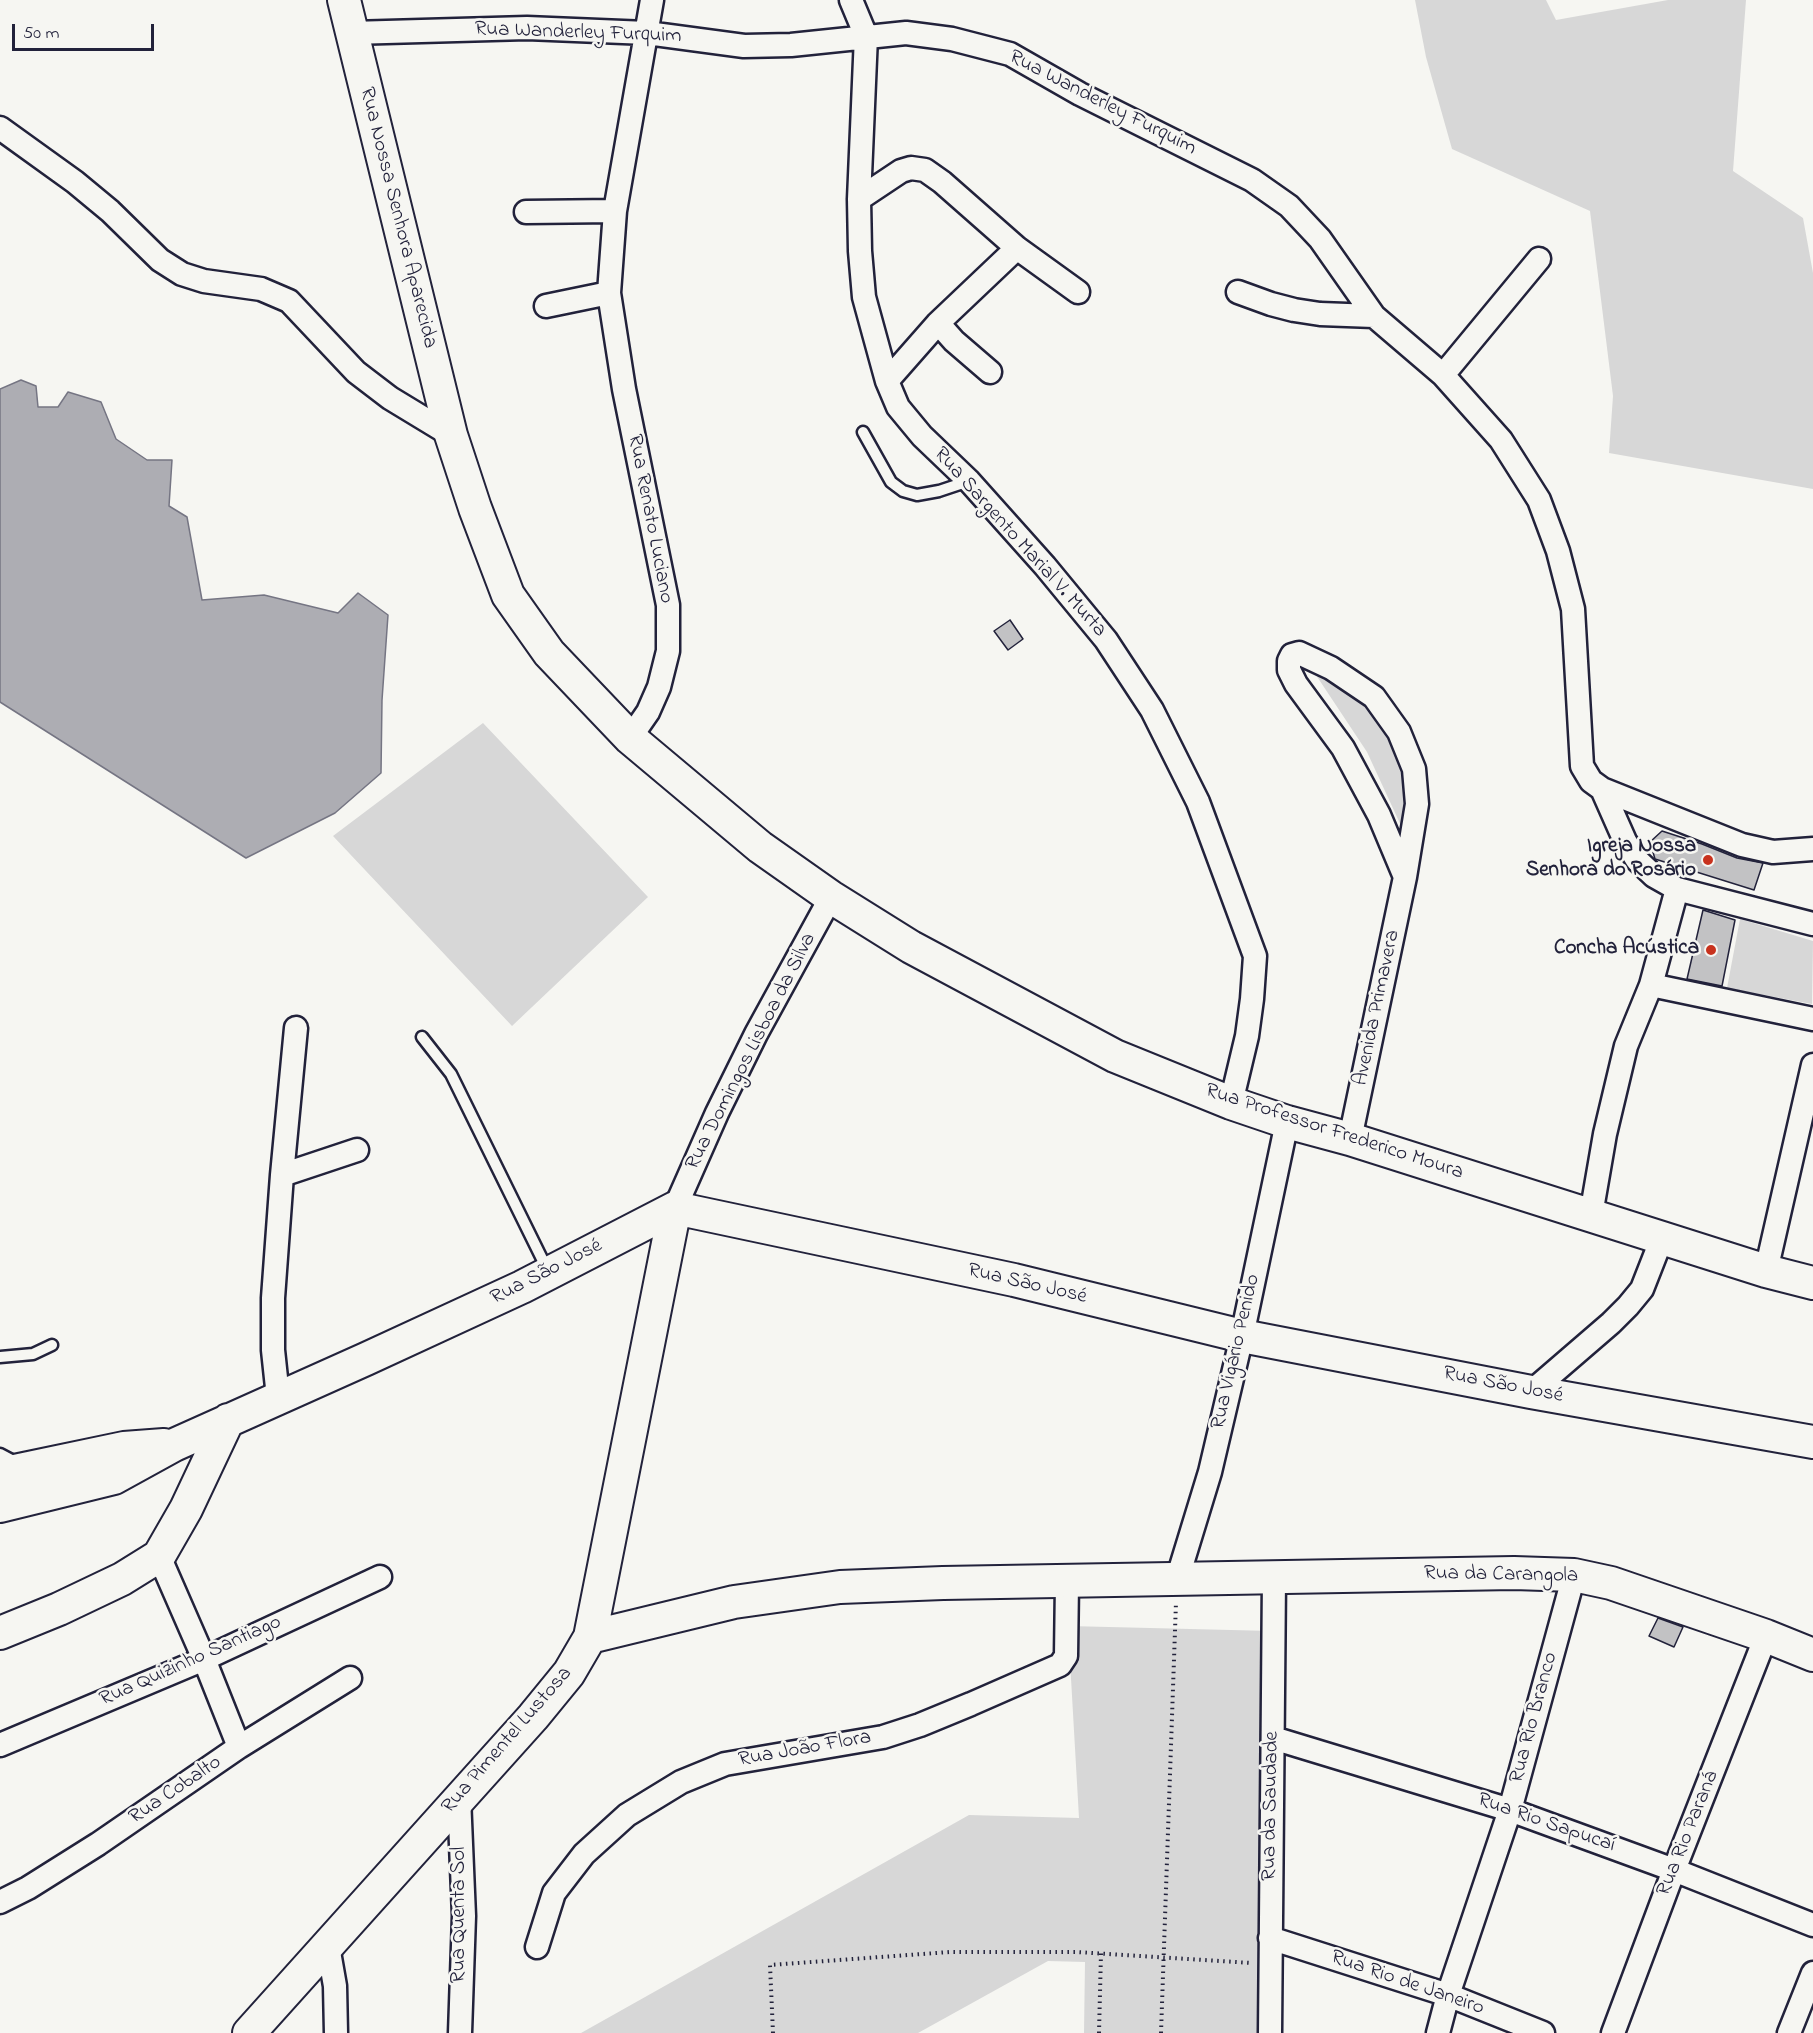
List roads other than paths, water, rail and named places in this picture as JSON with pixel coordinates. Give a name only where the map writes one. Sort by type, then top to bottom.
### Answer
[{"type":"main road","name":"Rua Nossa Senhora Aparecida","points":[[344,0],[451,435],[475,508],[508,595],[549,653],[630,738],[760,847],[831,897]]},
{"type":"main road","name":"Rua Professor Frederico Moura","points":[[831,897],[911,947],[1115,1056],[1231,1103],[1766,1271],[1813,1283]]},
{"type":"main road","name":"Rua São José","points":[[0,1506],[114,1478],[174,1445],[366,1359],[549,1273],[675,1208],[1014,1280],[1242,1336],[1531,1392],[1813,1442]]},
{"type":"main road","name":"Rua Pimentel Lustosa","points":[[249,2033],[532,1717],[569,1673],[590,1637],[675,1208]]},
{"type":"main road","points":[[0,1633],[59,1609],[122,1579],[159,1556],[186,1509],[228,1420]]},
{"type":"main road","points":[[14,1471],[124,1448],[174,1445]]},
{"type":"main road","name":"Rua da Carangola","points":[[1177,1580],[1514,1573],[1574,1575],[1611,1583],[1766,1636],[1813,1655]]},
{"type":"main road","points":[[590,1637],[734,1602],[840,1587],[1177,1580]]},
{"type":"street","name":"Rua Renato Luciano","points":[[630,738],[648,712],[668,651],[668,606],[624,390],[609,293],[615,210],[652,0]]},
{"type":"street","points":[[852,0],[866,36]]},
{"type":"street","name":"Rua Wanderley Furquim","points":[[351,33],[527,28],[647,33],[744,46],[791,45],[906,33],[952,39],[1010,54],[1089,99],[1252,180],[1289,206],[1320,239],[1374,316],[1443,375],[1501,440],[1539,500],[1558,550],[1573,609],[1582,766],[1591,781],[1602,789]]},
{"type":"street","name":"Rua Sargento Marial V. Murta","points":[[866,36],[859,199],[860,251],[864,297],[887,381],[898,407],[969,481],[1045,566],[1106,640],[1152,710],[1198,802],[1255,956],[1247,1036],[1231,1103]]},
{"type":"street","points":[[0,128],[75,182],[110,211],[160,260],[182,274],[261,289],[289,301],[356,372],[390,398],[451,435]]},
{"type":"street","points":[[859,199],[902,171],[911,168],[925,170],[942,182],[1017,248],[1078,292]]},
{"type":"street","points":[[525,212],[615,210]]},
{"type":"street","points":[[887,381],[938,323],[1017,248]]},
{"type":"street","points":[[1443,375],[1539,260]]},
{"type":"street","points":[[1238,292],[1294,310],[1320,314],[1374,316]]},
{"type":"street","points":[[546,306],[609,293]]},
{"type":"street","points":[[938,323],[954,341],[990,372]]},
{"type":"street","name":"Avenida Primavera","points":[[1350,1139],[1406,877],[1417,804],[1414,769],[1399,732],[1374,697],[1331,668],[1299,653],[1292,655],[1289,670],[1296,684],[1343,748],[1379,815],[1406,877]]},
{"type":"street","points":[[1602,789],[1742,845],[1773,852],[1813,849]]},
{"type":"street","points":[[1602,789],[1625,841],[1637,860],[1654,876],[1677,889],[1813,924]]},
{"type":"street","points":[[1591,1215],[1605,1134],[1626,1046],[1651,985],[1677,889]]},
{"type":"street","name":"Rua Domingos Lisboa da Silva","points":[[675,1208],[717,1113],[756,1034],[831,897]]},
{"type":"street","points":[[1651,985],[1813,1019]]},
{"type":"street","points":[[278,1397],[273,1350],[273,1298],[296,1028]]},
{"type":"street","points":[[1766,1271],[1813,1065]]},
{"type":"street","name":"Rua Vigário Penido","points":[[1177,1580],[1209,1472],[1242,1336],[1287,1122]]},
{"type":"street","points":[[282,1175],[357,1150]]},
{"type":"street","points":[[1531,1392],[1628,1306],[1642,1289],[1662,1238]]},
{"type":"street","points":[[159,1556],[239,1747]]},
{"type":"street","name":"Rua Rio Branco","points":[[1438,2033],[1448,1995],[1510,1810],[1574,1575]]},
{"type":"street","name":"Rua Quizinho Santiago","points":[[0,1745],[204,1659],[380,1577]]},
{"type":"street","name":"Rua da Saudade","points":[[1270,2033],[1274,1578]]},
{"type":"street","name":"Rua João Flora","points":[[537,1947],[554,1893],[584,1854],[627,1815],[681,1782],[725,1764],[883,1737],[961,1708],[1060,1665],[1066,1656],[1067,1582]]},
{"type":"street","name":"Rua Rio Paraná","points":[[1613,2033],[1766,1636]]},
{"type":"street","name":"Rua Cobalto","points":[[0,1902],[28,1888],[98,1844],[239,1747],[350,1678]]},
{"type":"street","name":"Rua Rio Sapucaí","points":[[1273,1738],[1510,1810],[1674,1870],[1813,1925]]},
{"type":"street","name":"Rua Quenta Sol","points":[[459,1797],[464,1916],[460,2033]]},
{"type":"street","name":"Rua Rio de Janeiro","points":[[1270,1938],[1448,1995],[1543,2033]]},
{"type":"street","points":[[328,1946],[335,1986],[336,2033]]},
{"type":"street","points":[[1790,2033],[1813,1973]]},
{"type":"lane","points":[[863,432],[891,482],[903,491],[917,495],[939,491],[969,481]]},
{"type":"lane","points":[[422,1037],[451,1074],[549,1273]]},
{"type":"lane","points":[[0,1357],[33,1354],[52,1345]]},
{"type":"lane","points":[[0,1454],[14,1471]]},
{"type":"place","name":"Igreja Nossa Senhora do Rosário","points":[[1708,860]]},
{"type":"place","name":"Concha Acústica","points":[[1711,950]]}]
